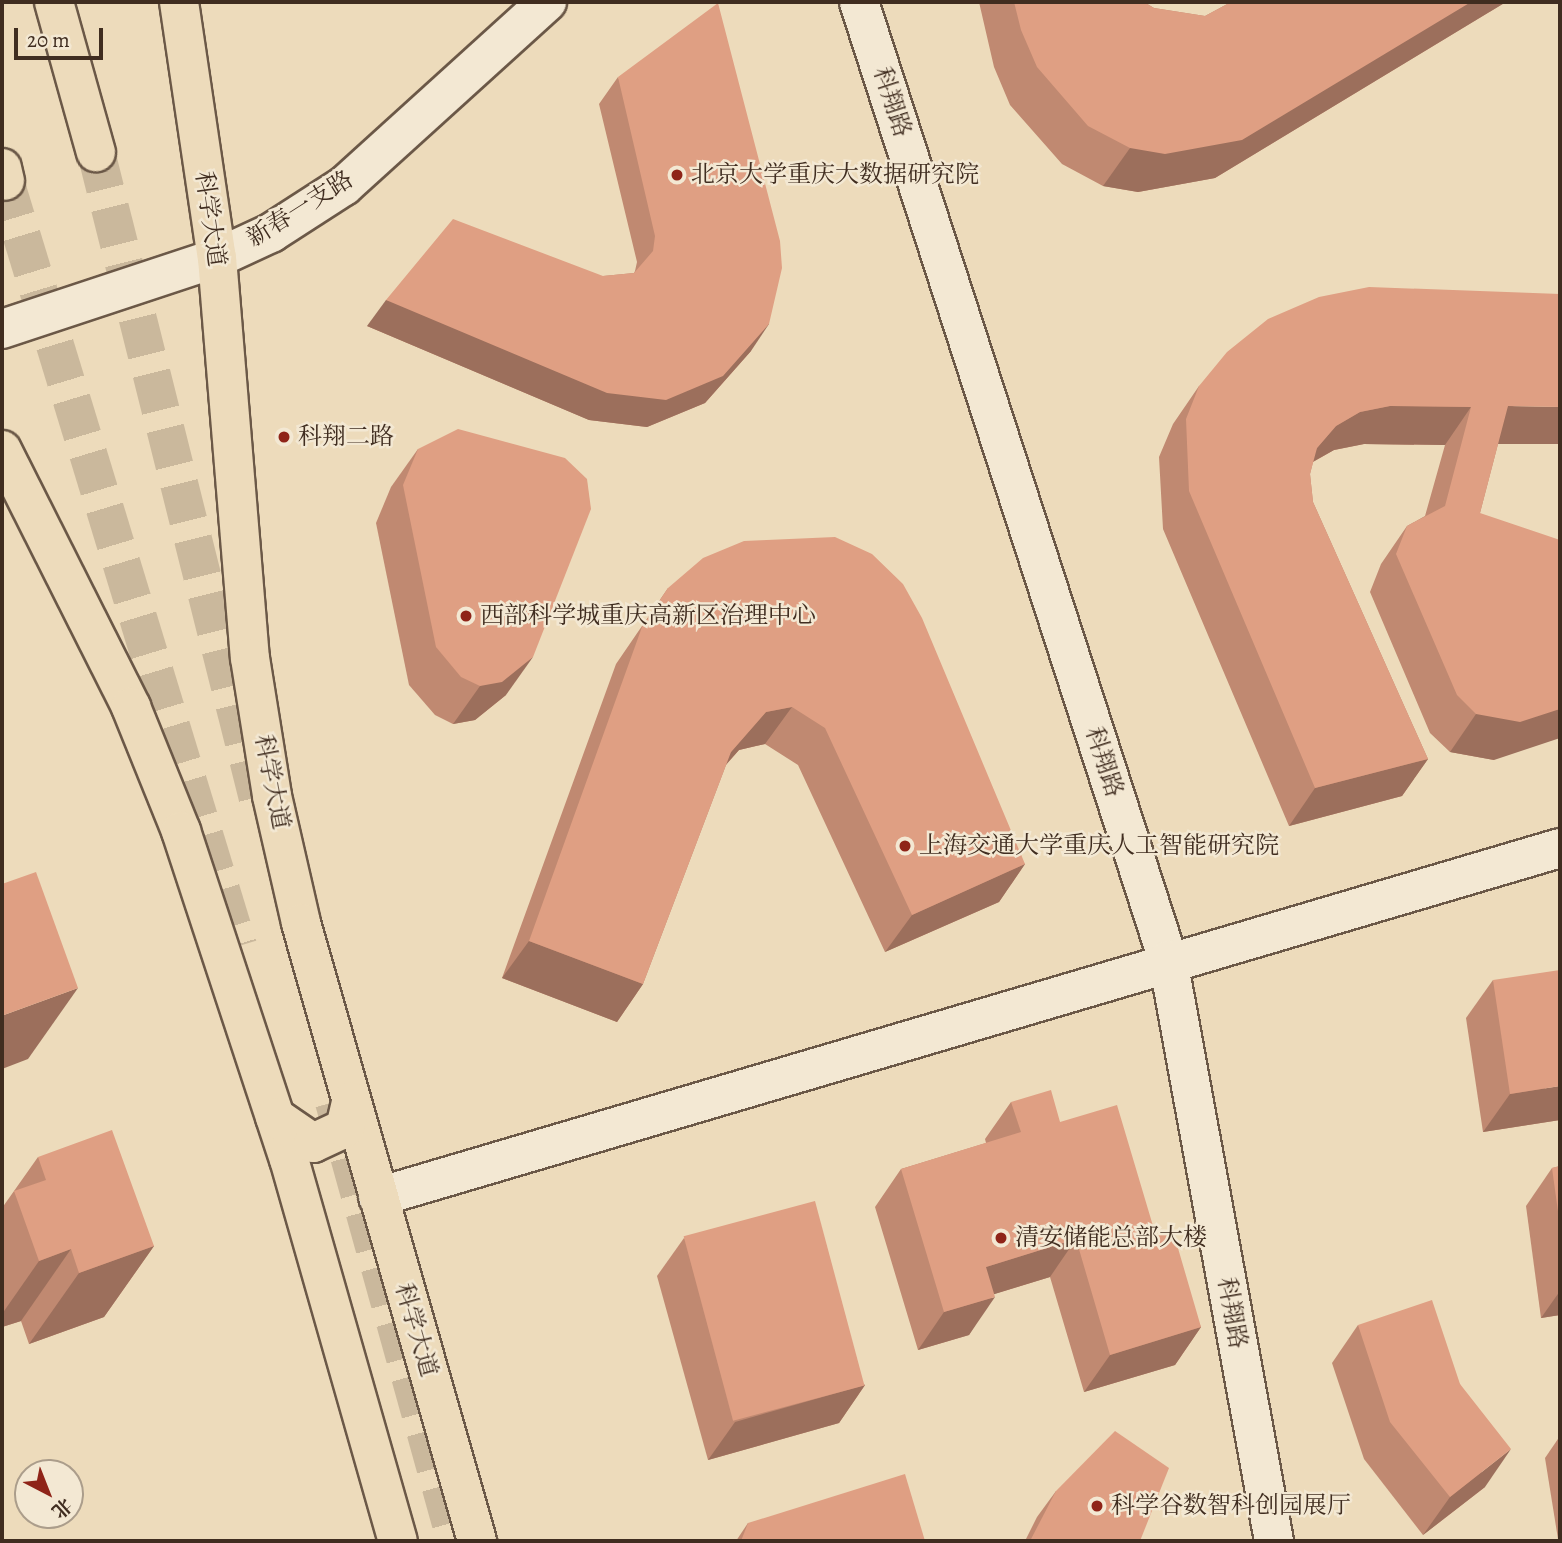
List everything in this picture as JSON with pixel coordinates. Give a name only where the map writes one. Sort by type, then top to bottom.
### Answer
[{"type":"main road","points":[[54,2],[96,152]]},
{"type":"main road","name":"科学大道","points":[[179,2],[217,258],[250,658],[301,923],[477,1541]]},
{"type":"main road","points":[[2,450],[131,707],[181,831],[275,1117],[398,1541]]},
{"type":"main road","points":[[275,1117],[313,1143],[345,1128],[352,1102]]},
{"type":"street","name":"新春一支路","points":[[2,329],[217,258],[271,233],[344,186],[547,2]]},
{"type":"street","name":"科翔路","points":[[859,2],[1168,960],[1274,1541]]},
{"type":"street","points":[[378,1197],[1168,960],[1560,848]]},
{"type":"building","points":[[1014,2],[1144,2],[1154,8],[1205,16],[1231,2],[1471,2],[1242,140],[1165,154],[1130,148],[1088,126],[1037,67],[1021,30]]},
{"type":"building","name":"北京大学重庆大数据研究院","points":[[718,3],[780,241],[782,268],[769,324],[723,376],[666,400],[607,393],[386,300],[453,219],[603,276],[634,273],[653,251],[655,236],[618,77]]},
{"type":"building","points":[[1369,287],[1560,294],[1560,407],[1508,406],[1480,513],[1560,540],[1560,709],[1520,722],[1476,714],[1457,695],[1396,554],[1407,526],[1445,506],[1471,407],[1390,406],[1360,412],[1336,426],[1317,448],[1310,474],[1313,502],[1428,759],[1315,788],[1189,491],[1186,419],[1199,386],[1227,352],[1268,319],[1319,297]]},
{"type":"building","name":"西部科学城重庆高新区治理中心","points":[[458,429],[565,458],[587,479],[591,509],[533,657],[502,682],[480,686],[461,677],[436,647],[403,485],[418,449]]},
{"type":"building","name":"上海交通大学重庆人工智能研究院","points":[[835,537],[872,554],[903,584],[922,618],[1025,864],[912,915],[825,728],[792,707],[766,712],[731,752],[643,984],[529,941],[642,627],[668,588],[703,558],[744,541]]},
{"type":"building","points":[[36,872],[78,988],[4,1015],[2,884]]},
{"type":"building","points":[[1560,970],[1560,1086],[1510,1094],[1493,980]]},
{"type":"building","name":"清安储能总部大楼","points":[[1051,1090],[1060,1122],[1117,1105],[1156,1236],[1173,1231],[1201,1327],[1110,1355],[1076,1239],[986,1267],[995,1297],[944,1312],[901,1169],[1021,1132],[1011,1102]]},
{"type":"building","points":[[112,1130],[154,1246],[79,1273],[71,1249],[39,1261],[14,1191],[46,1180],[38,1157]]},
{"type":"building","points":[[1560,1166],[1560,1226],[1552,1168]]},
{"type":"building","points":[[815,1201],[864,1385],[733,1421],[684,1236]]},
{"type":"building","points":[[1432,1300],[1460,1384],[1511,1449],[1450,1497],[1390,1422],[1358,1325]]},
{"type":"building","name":"科学谷数智科创园展厅","points":[[1115,1431],[1169,1468],[1140,1541],[1030,1541],[1056,1491]]},
{"type":"building","points":[[905,1474],[925,1541],[741,1541],[748,1523]]},
{"type":"tunnel","points":[[96,152],[258,799]]},
{"type":"tunnel","points":[[5,181],[238,946]]},
{"type":"tunnel","points":[[334,1102],[456,1541]]},
{"type":"place","name":"北京大学重庆大数据研究院","points":[[677,175]]},
{"type":"place","name":"科翔二路","points":[[284,437]]},
{"type":"place","name":"西部科学城重庆高新区治理中心","points":[[466,616]]},
{"type":"place","name":"上海交通大学重庆人工智能研究院","points":[[905,846]]},
{"type":"place","name":"清安储能总部大楼","points":[[1001,1238]]},
{"type":"place","name":"科学谷数智科创园展厅","points":[[1097,1506]]}]
